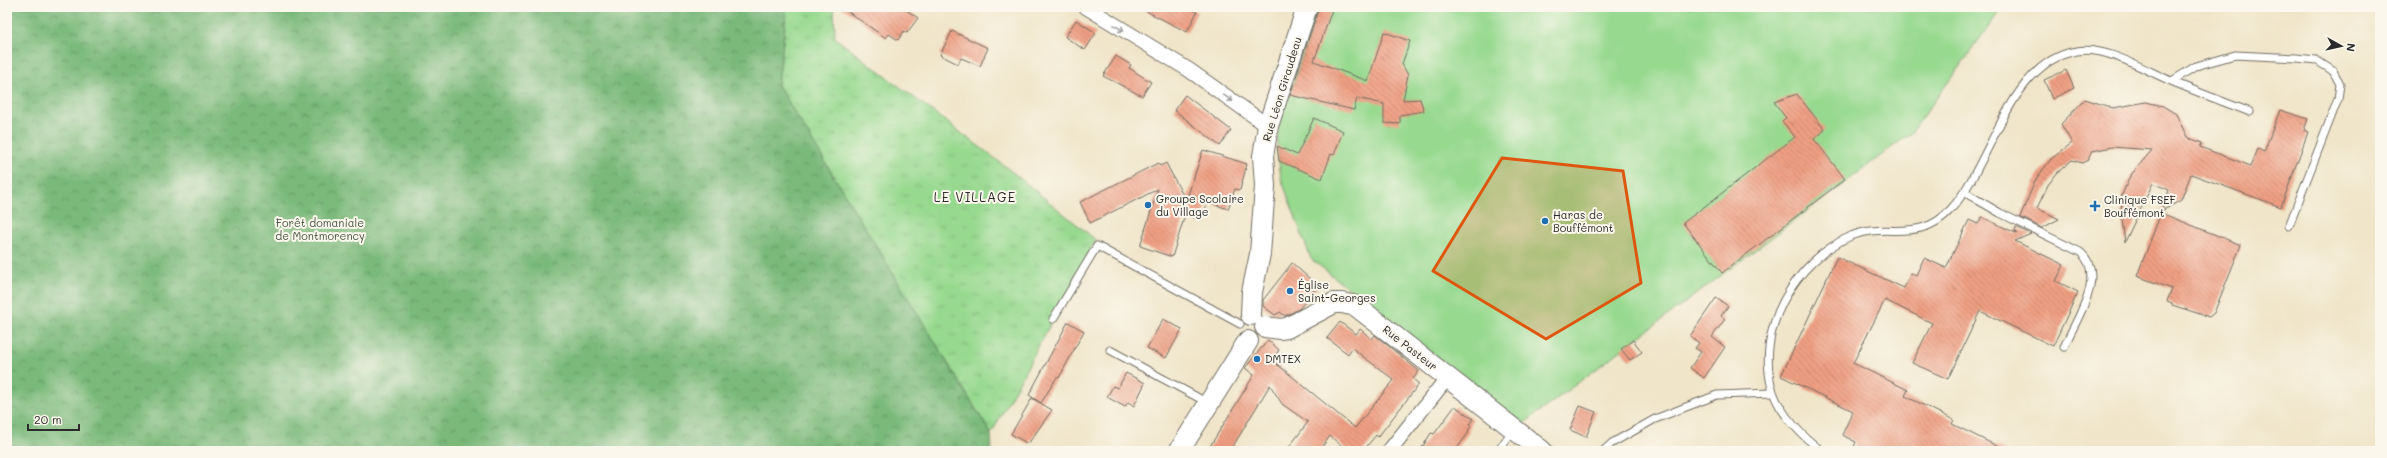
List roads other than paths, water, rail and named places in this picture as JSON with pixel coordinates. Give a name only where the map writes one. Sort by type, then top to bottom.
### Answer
[{"type":"street","points":[[1086,7],[1189,70],[1268,126]]},
{"type":"street","name":"Rue Léon Giraudeau","points":[[1251,327],[1252,292],[1260,246],[1265,186],[1263,156],[1268,126],[1307,7]]},
{"type":"street","name":"Rue Pasteur","points":[[1251,327],[1287,328],[1323,307],[1334,303],[1349,304],[1448,377],[1542,451]]},
{"type":"street","points":[[1179,451],[1208,404],[1251,327]]},
{"type":"street","points":[[1389,451],[1448,377]]},
{"type":"lane","points":[[1822,451],[1794,426],[1773,393],[1769,369],[1771,344],[1777,316],[1790,287],[1813,260],[1834,245],[1853,235],[1877,231],[1909,231],[1937,222],[1950,211],[1964,192],[2020,91],[2036,71],[2057,58],[2076,51],[2090,51],[2120,58],[2172,81],[2250,112]]},
{"type":"lane","points":[[2172,81],[2196,66],[2235,55],[2316,60],[2333,71],[2340,84],[2338,99],[2289,226]]},
{"type":"lane","points":[[1964,192],[2000,213],[2080,252],[2087,258],[2092,272],[2092,285],[2064,347]]},
{"type":"lane","points":[[1053,319],[1097,246],[1251,327]]},
{"type":"lane","points":[[1110,350],[1208,404]]},
{"type":"lane","points":[[1603,451],[1612,443],[1655,419],[1717,395],[1773,393]]},
{"type":"lane","points":[[1498,451],[1514,429]]},
{"type":"place","name":"Groupe Scolaire du Village","points":[[1148,205]]},
{"type":"place","name":"Clinique FSEF Bouffémont","points":[[2095,206]]},
{"type":"place","name":"Haras de Bouffémont","points":[[1545,221]]},
{"type":"place","name":"Église Saint-Georges","points":[[1290,291]]},
{"type":"place","name":"DMTEX","points":[[1257,359]]},
{"type":"district","name":"LE VILLAGE","points":[[975,197]]},
{"type":"park label","name":"Forêt domaniale de Montmorency","points":[[320,229]]}]
